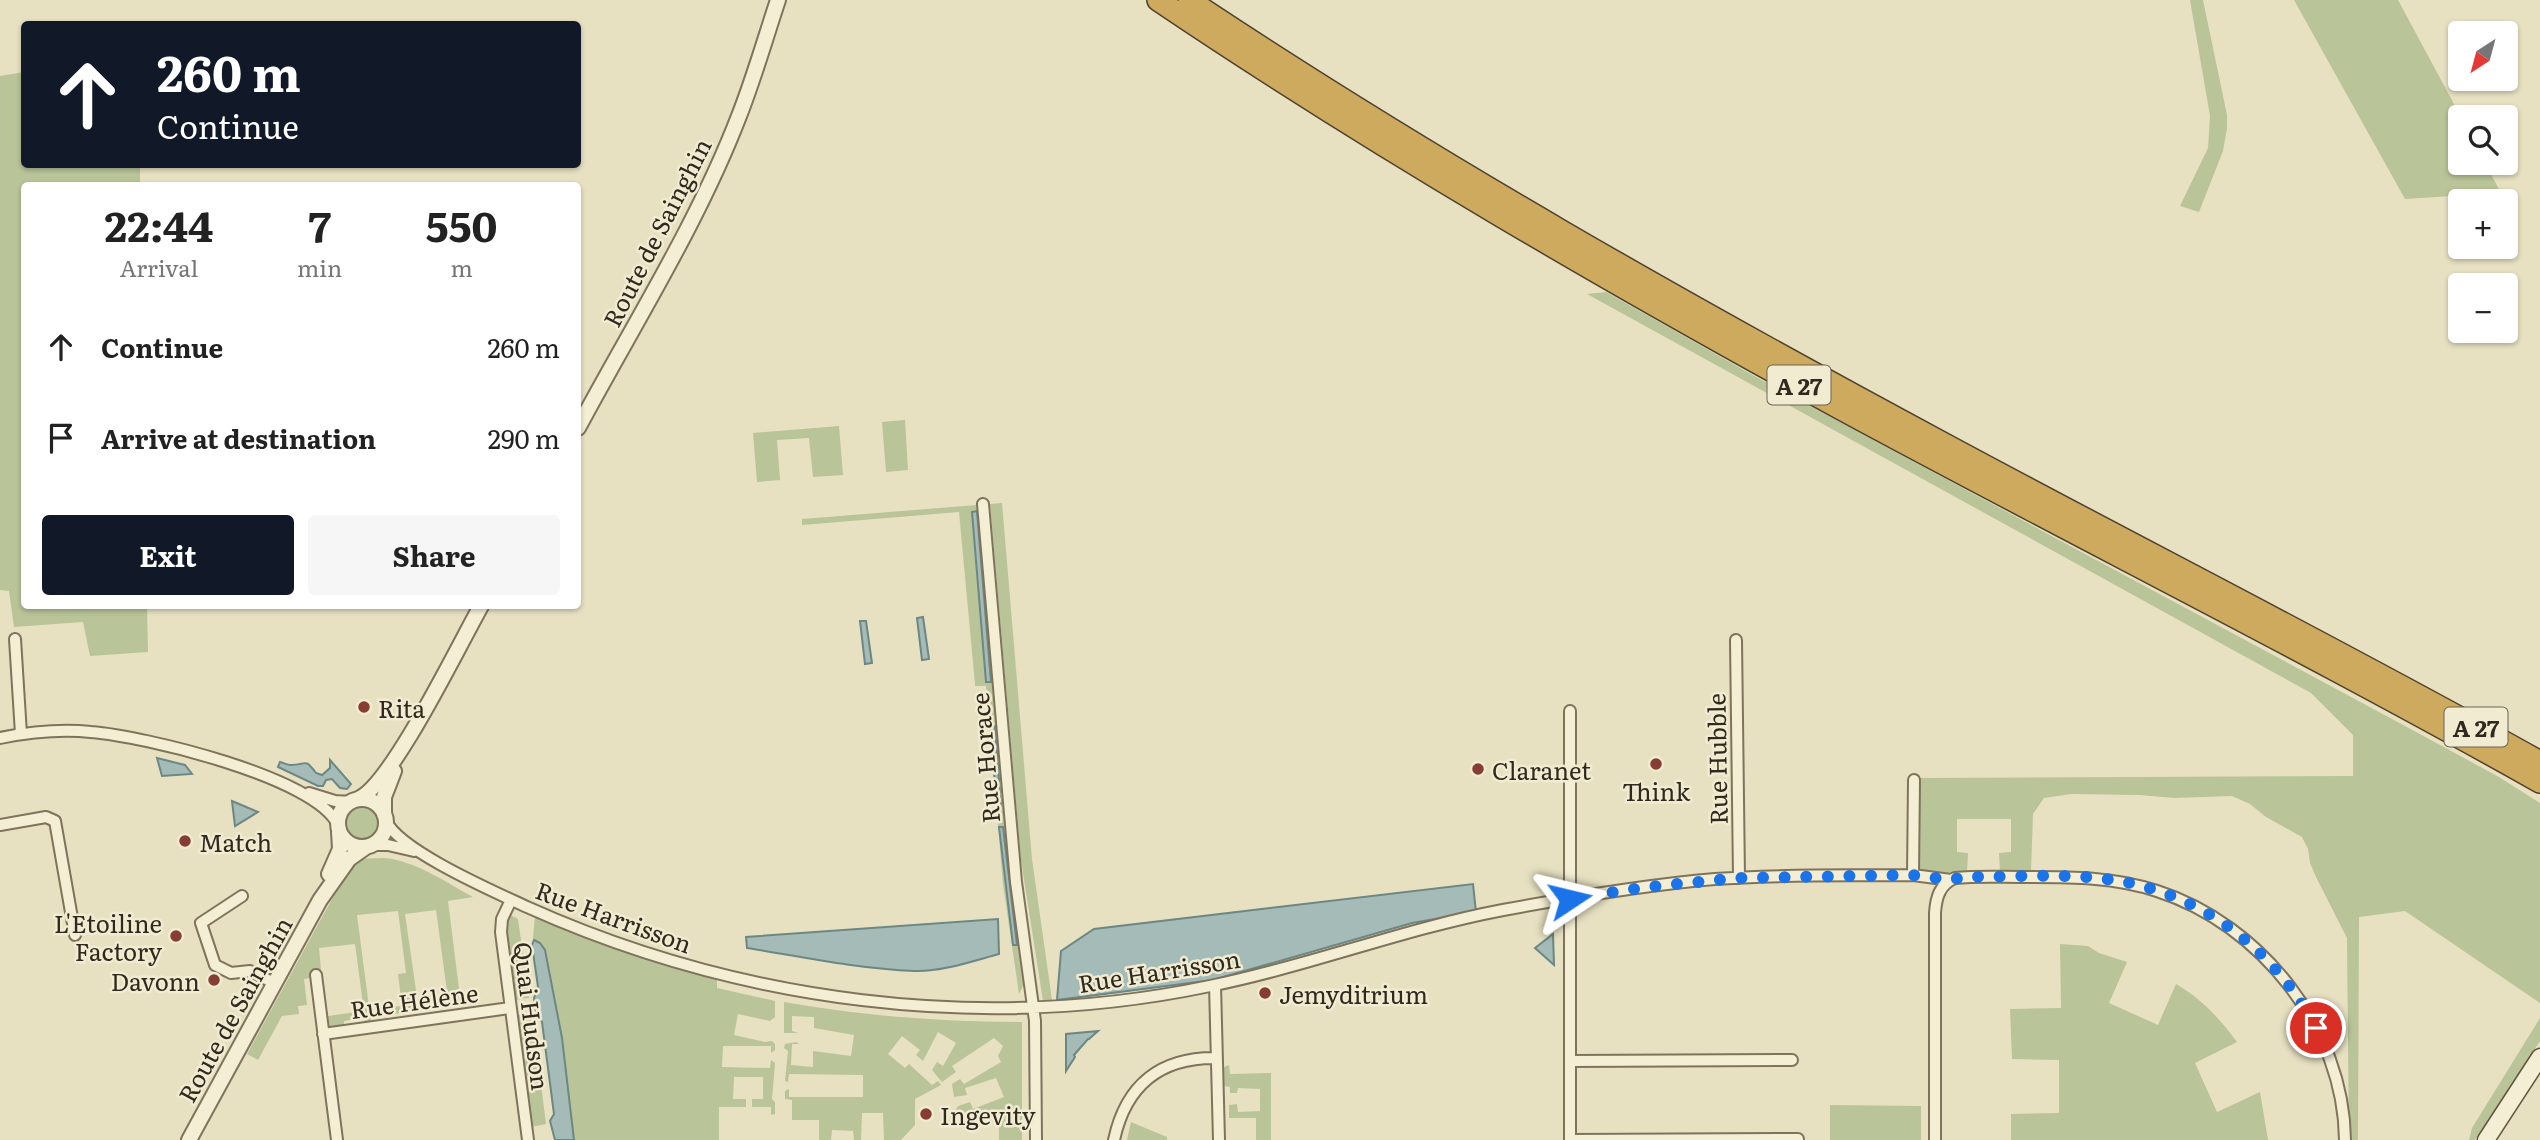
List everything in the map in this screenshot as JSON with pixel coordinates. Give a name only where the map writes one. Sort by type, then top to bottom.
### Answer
[{"type":"highway","name":"A 27","points":[[1158,0],[1382,145],[1601,275],[1865,421],[2540,782]]},
{"type":"highway","name":"A 27","points":[[1189,0],[1452,168],[1670,294],[1952,449],[2540,762]]},
{"type":"highway","points":[[2459,738],[2540,789]]},
{"type":"main road","points":[[2486,1140],[2540,1057]]},
{"type":"street","name":"Route de Sainghin","points":[[581,423],[692,220],[748,91],[778,0]]},
{"type":"street","name":"Rue Horace","points":[[983,505],[1016,882],[1034,1008],[1036,1140]]},
{"type":"street","points":[[338,829],[341,811],[372,790],[405,744],[479,609]]},
{"type":"street","points":[[15,639],[21,734]]},
{"type":"street","name":"Rue Hubble","points":[[1736,640],[1739,878]]},
{"type":"street","points":[[1570,711],[1570,1140],[1798,1139]]},
{"type":"street","points":[[0,738],[21,734],[88,732],[137,738],[335,801],[375,803],[385,818]]},
{"type":"street","points":[[287,786],[326,809],[351,845],[369,846],[383,835],[384,797],[405,744]]},
{"type":"street","points":[[1913,875],[1914,780]]},
{"type":"street","points":[[0,825],[46,817],[55,821],[75,935]]},
{"type":"street","name":"Rue Harrisson","points":[[385,818],[395,835],[427,856],[511,900],[640,951],[716,974],[772,986],[907,1005],[1034,1008],[1142,998],[1215,985],[1498,911],[1647,887],[1739,878],[1913,875],[1951,880],[1962,877],[2105,879],[2176,897],[2220,920],[2263,955],[2286,980],[2310,1016],[2326,1052],[2343,1116],[2344,1140]]},
{"type":"street","name":"Route de Sainghin","points":[[320,900],[339,852],[338,829]]},
{"type":"street","name":"Route de Sainghin","points":[[188,1140],[320,900],[349,859],[369,846]]},
{"type":"street","name":"Rue Harrisson","points":[[369,846],[401,848],[427,856]]},
{"type":"street","points":[[1936,1140],[1935,913],[1940,891],[1951,880]]},
{"type":"street","points":[[242,895],[201,923],[215,965],[231,973],[250,971],[274,983]]},
{"type":"street","name":"Quai Hudson","points":[[511,900],[501,925],[528,1140]]},
{"type":"street","points":[[316,975],[337,1140]]},
{"type":"street","points":[[1215,985],[1219,1140]]},
{"type":"street","name":"Rue Hélène","points":[[323,1034],[510,1008]]},
{"type":"street","points":[[1114,1140],[1125,1107],[1147,1079],[1182,1060],[1217,1058]]},
{"type":"street","points":[[1570,1062],[1792,1060]]},
{"type":"green space","points":[[2190,0],[2203,0],[2227,115],[2223,151],[2199,212],[2180,206],[2208,148],[2210,116]]},
{"type":"green space","points":[[2294,0],[2398,0],[2455,105],[2448,105],[2448,175],[2491,175],[2499,189],[2448,189],[2448,196],[2405,199]]},
{"type":"green space","points":[[21,72],[21,168],[140,168],[140,182],[21,182],[21,609],[147,609],[148,652],[90,656],[83,622],[14,627],[9,591],[0,590],[0,76]]},
{"type":"green space","points":[[1606,292],[1758,378],[2499,777],[2540,803],[2540,1003],[2405,911],[2359,917],[2358,1140],[2349,1140],[2347,938],[2316,877],[2302,837],[2266,817],[2250,804],[2232,796],[2174,798],[2071,794],[2044,798],[2033,814],[2031,871],[2000,872],[1999,853],[2011,852],[2011,819],[1957,819],[1957,852],[1968,853],[1967,873],[1918,872],[1919,778],[2353,776],[2353,735],[2311,693],[1587,294]]},
{"type":"green space","points":[[905,420],[908,470],[886,472],[882,422]]},
{"type":"green space","points":[[839,426],[843,475],[813,477],[809,438],[777,440],[780,480],[757,482],[753,433]]},
{"type":"green space","points":[[1002,503],[1032,859],[1052,1000],[1043,1001],[1021,860],[990,504]]},
{"type":"green space","points":[[977,505],[1010,882],[1024,984],[1019,994],[1003,884],[986,686],[975,686],[959,512],[802,525],[802,519]]},
{"type":"green space","points":[[361,807],[373,812],[378,824],[373,836],[361,841],[349,836],[344,824],[349,812]]},
{"type":"green space","points":[[357,858],[385,858],[408,863],[473,897],[448,901],[461,1005],[440,1008],[439,1000],[448,999],[436,910],[405,914],[419,1011],[393,1014],[392,1007],[402,1006],[398,974],[406,973],[398,911],[357,915],[371,1022],[365,1024],[364,1018],[344,1021],[344,1027],[330,1029],[328,1016],[364,1011],[355,944],[319,948],[321,970],[310,971],[310,978],[304,979],[307,1005],[298,1006],[299,1014],[282,1016],[258,1060],[247,1054]]},
{"type":"green space","points":[[536,905],[608,943],[717,976],[717,988],[775,1001],[775,1017],[770,1021],[738,1014],[734,1035],[772,1041],[775,1050],[771,1053],[771,1046],[723,1046],[722,1067],[770,1068],[771,1060],[775,1063],[772,1099],[775,1102],[775,1114],[771,1115],[771,1107],[752,1107],[752,1099],[763,1099],[763,1077],[734,1077],[733,1099],[746,1099],[746,1107],[719,1107],[719,1140],[573,1140],[562,1038],[545,950],[533,938]]},
{"type":"green space","points":[[510,915],[518,919],[529,998],[514,1000],[506,944]]},
{"type":"green space","points":[[2060,944],[2088,946],[2099,953],[2127,962],[2109,1003],[2158,1025],[2176,984],[2210,1010],[2237,1042],[2195,1063],[2217,1112],[2260,1092],[2268,1140],[2011,1140],[2011,1114],[2059,1113],[2059,1060],[2012,1059],[2010,1009],[2061,1008]]},
{"type":"green space","points":[[784,1002],[903,1017],[1022,1022],[1022,1140],[999,1140],[999,1125],[994,1122],[976,1124],[975,1128],[963,1128],[963,1111],[955,1111],[958,1106],[970,1102],[973,1109],[1004,1097],[996,1078],[965,1088],[967,1095],[954,1097],[952,1084],[960,1079],[964,1084],[1001,1062],[998,1056],[1003,1046],[994,1038],[952,1066],[956,1072],[942,1082],[932,1070],[937,1062],[943,1066],[956,1043],[938,1032],[923,1061],[916,1055],[920,1050],[902,1036],[888,1054],[905,1068],[909,1064],[932,1085],[938,1081],[941,1085],[915,1099],[915,1125],[901,1140],[884,1140],[883,1113],[862,1113],[861,1140],[854,1140],[853,1131],[832,1130],[831,1140],[819,1140],[819,1120],[792,1120],[792,1100],[785,1099],[785,1091],[789,1089],[789,1097],[863,1097],[863,1075],[789,1074],[788,1082],[785,1081],[788,1051],[784,1048],[785,1044],[796,1042],[799,1044],[792,1044],[791,1065],[813,1067],[813,1051],[851,1056],[854,1035],[814,1028],[814,1017],[792,1016],[792,1031],[798,1033],[784,1033]]},
{"type":"green space","points":[[532,1013],[546,1124],[531,1127],[516,1015]]},
{"type":"green space","points":[[2540,1018],[2540,1041],[2475,1140],[2469,1140],[2472,1128]]},
{"type":"green space","points":[[1229,1065],[1230,1074],[1271,1073],[1271,1140],[1256,1140],[1256,1118],[1229,1118],[1229,1105],[1237,1104],[1238,1112],[1260,1111],[1260,1089],[1238,1088],[1237,1093],[1230,1093],[1230,1087],[1223,1086],[1222,1068]]},
{"type":"green space","points":[[1830,1105],[1921,1106],[1921,1140],[1830,1140]]},
{"type":"green space","points":[[1131,1122],[1167,1137],[1167,1140],[1127,1140]]},
{"type":"water","points":[[977,511],[991,682],[986,682],[972,512]]},
{"type":"water","points":[[923,617],[929,659],[922,660],[917,618]]},
{"type":"water","points":[[860,621],[866,621],[872,663],[865,664]]},
{"type":"water","points":[[995,726],[1001,808],[997,808],[990,727]]},
{"type":"water","points":[[157,758],[185,765],[192,774],[162,776]]},
{"type":"water","points":[[330,760],[351,784],[347,789],[340,788],[332,779],[326,780],[323,786],[318,786],[278,767],[280,762],[291,765],[305,763],[322,775],[330,768]]},
{"type":"water","points":[[232,801],[258,812],[235,826]]},
{"type":"water","points":[[999,827],[1003,827],[1017,945],[1013,945]]},
{"type":"water","points":[[1473,884],[1476,912],[1412,923],[1213,980],[1057,1000],[1061,951],[1094,929]]},
{"type":"water","points":[[998,919],[999,954],[935,970],[872,968],[747,948],[746,937]]},
{"type":"water","points":[[1553,934],[1554,965],[1535,948]]},
{"type":"water","points":[[534,940],[545,950],[562,1038],[574,1140],[555,1140],[550,1121],[554,1114],[542,1022],[536,1012],[534,998],[538,987],[532,945]]},
{"type":"water","points":[[1098,1031],[1074,1055],[1066,1071],[1066,1034]]},
{"type":"place","name":"Rita","points":[[364,707]]},
{"type":"place","name":"Think","points":[[1656,764]]},
{"type":"place","name":"Claranet","points":[[1478,769]]},
{"type":"place","name":"Match","points":[[185,841]]},
{"type":"place","name":"L'Etoiline Factory","points":[[176,936]]},
{"type":"place","name":"Davonn","points":[[214,980]]},
{"type":"place","name":"Jemyditrium","points":[[1265,993]]},
{"type":"place","name":"Ingevity","points":[[926,1114]]},
{"type":"route","points":[[1570,899],[1647,887],[1759,877],[1913,875],[1951,880],[1962,877],[2055,877],[2124,882],[2176,897],[2230,927],[2263,955],[2286,980],[2316,1028]]}]
